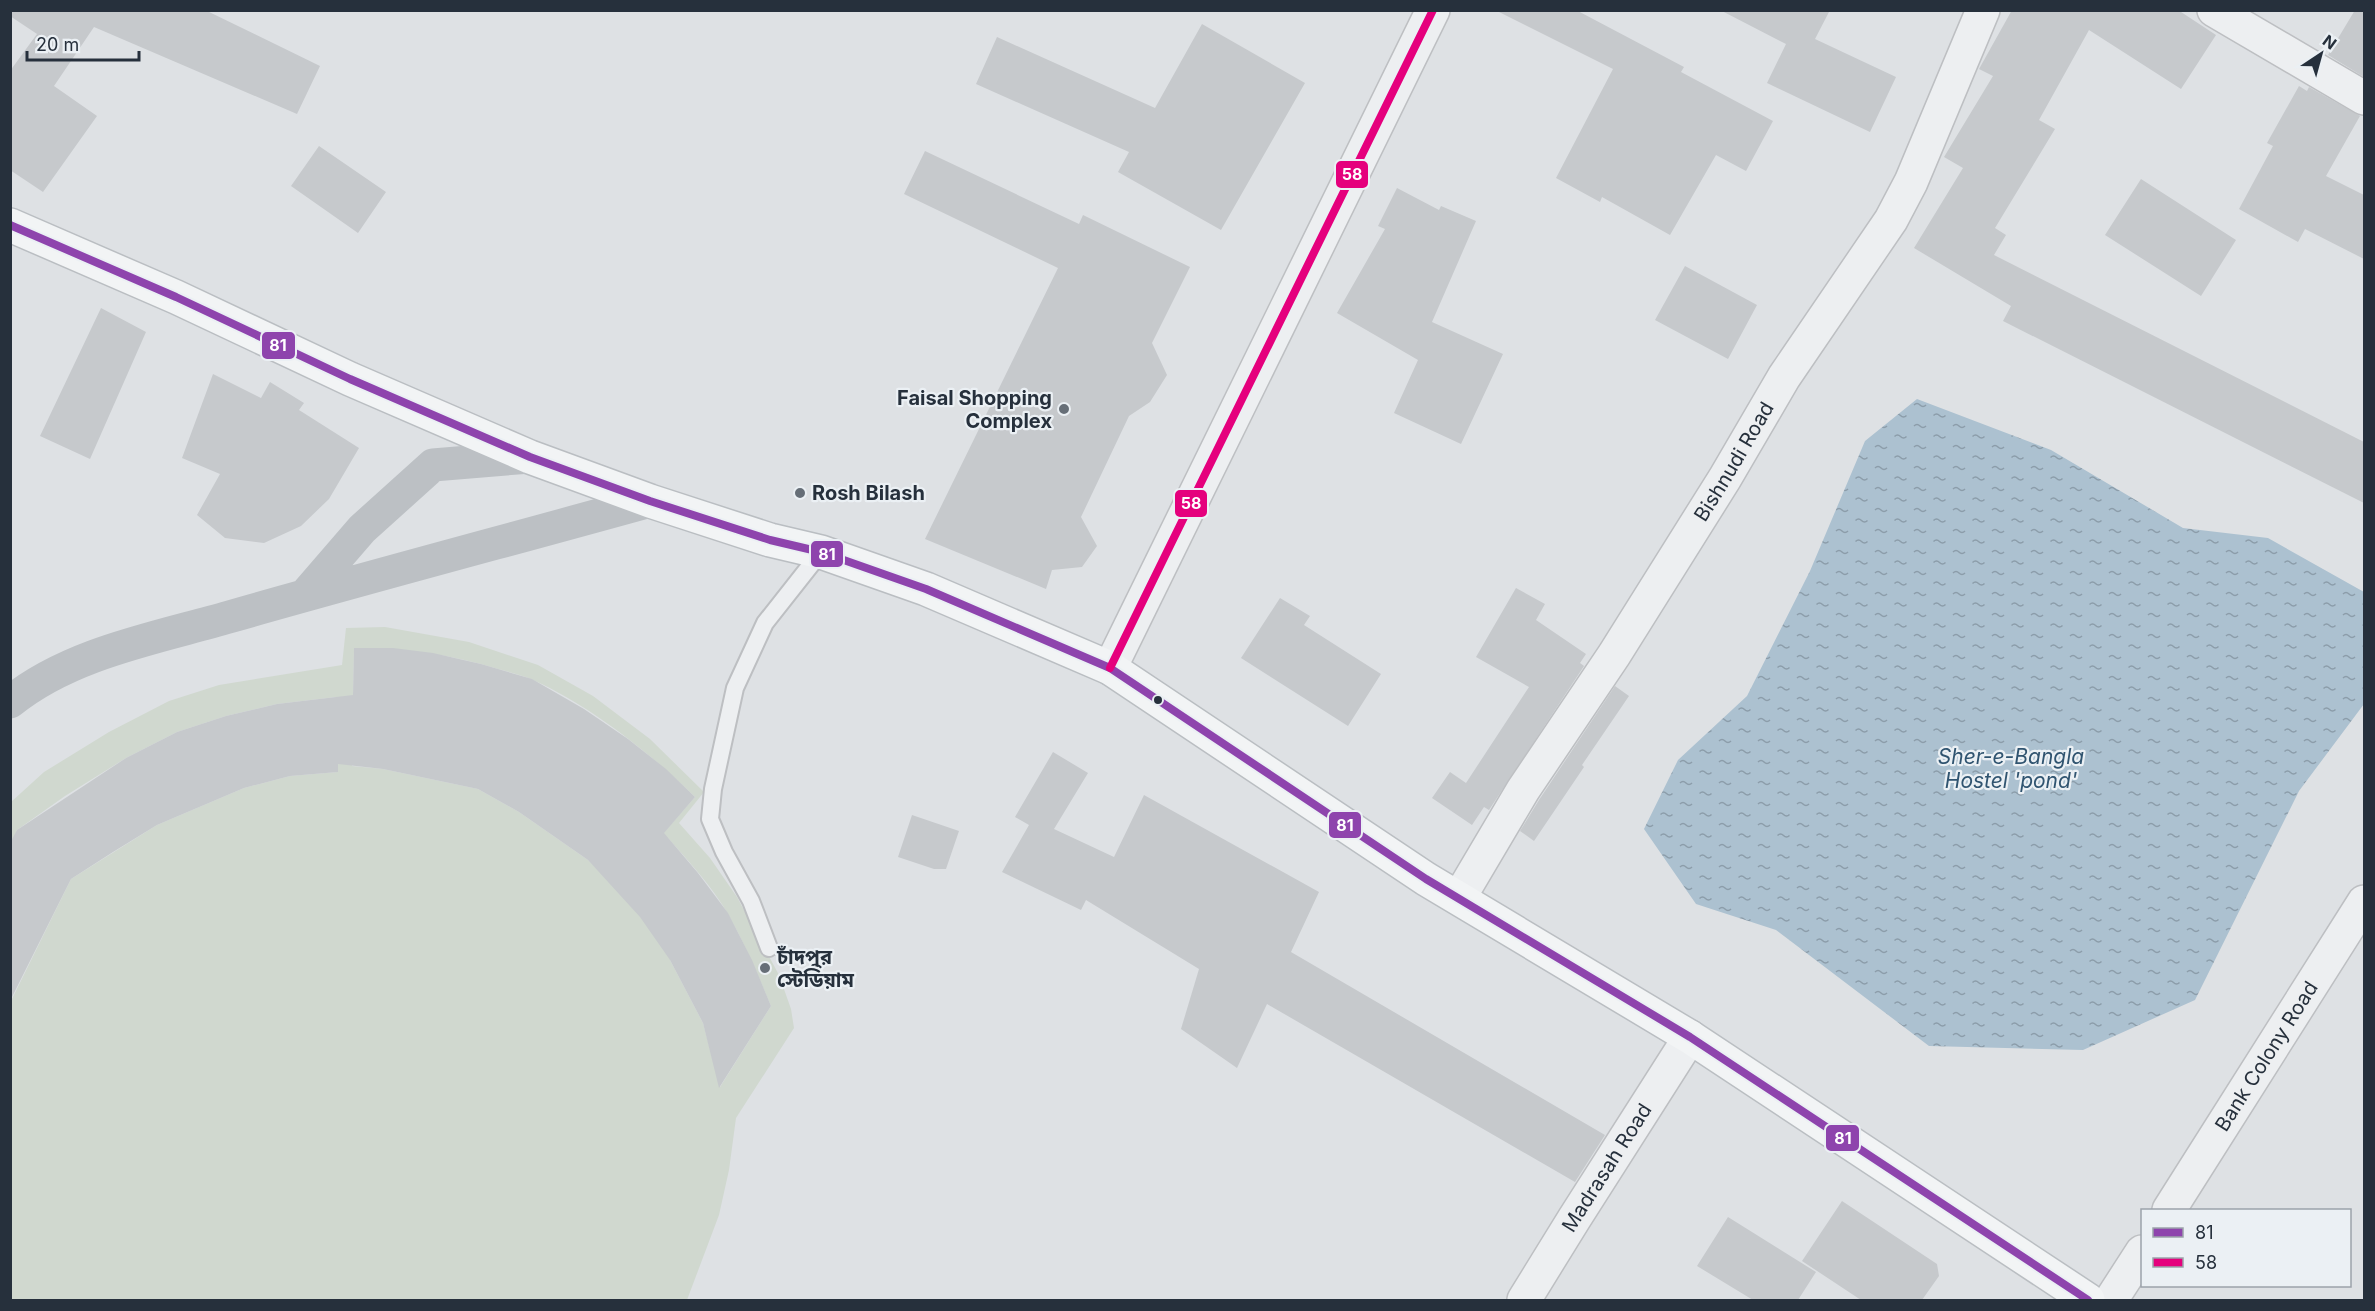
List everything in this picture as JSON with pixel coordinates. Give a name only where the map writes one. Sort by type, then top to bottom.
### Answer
[{"type":"main road","points":[[10,225],[176,297],[350,379],[530,457],[650,501],[770,540],[821,552],[926,589],[1110,668],[1426,879],[1690,1036],[2088,1300]]},
{"type":"street","points":[[1110,668],[1433,10]]},
{"type":"street","name":"Bishnudi Road","points":[[1459,898],[1523,790],[1614,655],[1725,478],[1784,377],[1891,220],[1911,182],[1983,10]]},
{"type":"street","points":[[2214,10],[2364,98]]},
{"type":"street","points":[[305,595],[362,529],[433,465],[530,457]]},
{"type":"street","points":[[10,702],[31,686],[84,659],[305,595],[650,501]]},
{"type":"street","name":"Bank Colony Road","points":[[2170,1209],[2364,902]]},
{"type":"street","name":"Madrasah Road","points":[[1524,1300],[1690,1036]]},
{"type":"street","points":[[2111,1300],[2141,1253]]},
{"type":"lane","points":[[769,948],[751,902],[724,852],[710,819],[713,789],[735,688],[739,679],[765,623],[821,552]]},
{"type":"shaded area","points":[[385,627],[469,642],[538,665],[593,696],[650,739],[704,792],[679,823],[710,858],[737,897],[779,975],[791,1009],[794,1028],[736,1118],[729,1170],[719,1215],[687,1300],[11,1300],[11,1001],[71,879],[157,825],[244,788],[290,776],[338,772],[336,697],[277,704],[226,716],[177,732],[126,758],[65,796],[17,830],[11,843],[11,802],[44,772],[109,732],[169,701],[219,685],[342,665],[346,628]],"holes":[[[354,648],[391,649],[445,656],[533,680],[576,703],[619,732],[695,797],[616,887],[588,860],[519,812],[478,789],[383,769],[352,766]],[[668,838],[700,874],[722,904],[746,948],[771,1006],[720,1087],[703,1023],[670,960]]]},
{"type":"water","name":"Sher-e-Bangla Hostel 'pond'","points":[[1917,399],[2051,450],[2183,528],[2268,538],[2364,592],[2364,704],[2299,791],[2195,1000],[2083,1050],[1929,1046],[1776,930],[1696,904],[1644,829],[1678,760],[1747,696],[1810,571],[1865,441]]},
{"type":"building","points":[[10,10],[205,10],[320,66],[297,114],[94,27],[54,86],[97,116],[43,192],[10,170],[10,71],[37,34],[10,16]]},
{"type":"building","points":[[1495,10],[1576,10],[1684,67],[1681,72],[1773,121],[1746,171],[1716,155],[1670,235],[1602,197],[1600,202],[1556,178],[1613,69]]},
{"type":"building","points":[[1720,10],[1830,10],[1815,39],[1896,77],[1870,132],[1767,83],[1786,44]]},
{"type":"building","points":[[2012,10],[2178,10],[2216,35],[2181,89],[2089,30],[2039,120],[2055,129],[1995,228],[2006,235],[1994,255],[2364,442],[2364,503],[2003,321],[2011,306],[1914,248],[1963,168],[1944,157],[1993,76],[1979,69]]},
{"type":"building","points":[[2355,10],[2364,10],[2364,77],[2328,55]]},
{"type":"building","points":[[1202,24],[1305,83],[1221,230],[1118,172],[1129,152],[976,84],[997,37],[1155,108]]},
{"type":"building","points":[[2299,86],[2307,91],[2309,87],[2360,116],[2326,176],[2364,195],[2364,259],[2305,229],[2298,242],[2239,209],[2273,146],[2267,143]]},
{"type":"building","points":[[319,146],[386,192],[358,233],[291,186]]},
{"type":"building","name":"Faisal Shopping Complex","points":[[925,151],[1079,224],[1083,215],[1190,267],[1152,343],[1167,375],[1150,402],[1129,416],[1081,517],[1097,546],[1082,567],[1052,570],[1046,589],[925,539],[1058,268],[904,194]]},
{"type":"building","points":[[2141,179],[2236,240],[2201,296],[2105,235]]},
{"type":"building","points":[[1397,188],[1439,210],[1441,206],[1476,221],[1432,322],[1503,354],[1461,444],[1394,413],[1418,360],[1337,313],[1385,229],[1378,226]]},
{"type":"building","points":[[1685,266],[1757,305],[1728,359],[1655,320]]},
{"type":"building","points":[[101,308],[146,332],[90,459],[40,436]]},
{"type":"building","points":[[213,374],[261,398],[270,382],[304,403],[299,410],[359,448],[329,499],[301,526],[264,543],[225,538],[197,515],[220,474],[182,458]]},
{"type":"building","points":[[1516,588],[1545,604],[1536,620],[1586,654],[1580,663],[1584,666],[1489,810],[1484,807],[1472,825],[1432,798],[1450,772],[1466,783],[1529,687],[1476,657]]},
{"type":"building","points":[[1280,598],[1310,616],[1304,625],[1381,674],[1348,726],[1241,658]]},
{"type":"building","points":[[354,648],[393,648],[433,653],[532,679],[584,709],[628,739],[666,769],[695,797],[664,833],[728,913],[752,960],[771,1006],[719,1088],[703,1023],[670,960],[640,917],[588,860],[519,812],[478,789],[383,769],[338,764],[338,772],[290,776],[244,788],[157,825],[113,852],[71,879],[10,1001],[10,843],[17,830],[126,758],[177,732],[226,716],[277,704],[353,695]]},
{"type":"building","points":[[1615,686],[1629,696],[1534,841],[1520,831]]},
{"type":"building","points":[[1053,752],[1088,773],[1054,829],[1114,857],[1144,795],[1319,892],[1291,952],[1605,1135],[1575,1182],[1267,1004],[1237,1068],[1181,1029],[1199,969],[1086,900],[1081,910],[1002,872],[1029,825],[1015,817]]},
{"type":"building","points":[[912,815],[959,831],[946,869],[934,869],[898,857]]},
{"type":"building","points":[[1842,1201],[1937,1264],[1939,1276],[1922,1300],[1861,1300],[1802,1261]]},
{"type":"building","points":[[1728,1217],[1816,1272],[1798,1300],[1753,1300],[1697,1266]]},
{"type":"transit line","name":"58","points":[[1110,668],[1433,10]]},
{"type":"transit line","name":"81","points":[[10,225],[176,297],[350,379],[530,457],[650,501],[770,540],[821,552],[926,589],[1110,668],[1426,879],[1690,1037],[2088,1300]]},
{"type":"place","name":"Faisal Shopping Complex","points":[[1064,409]]},
{"type":"place","name":"Rosh Bilash","points":[[800,493]]},
{"type":"place","name":"চাঁদপুর স্টেডিয়াম","points":[[765,968]]}]
